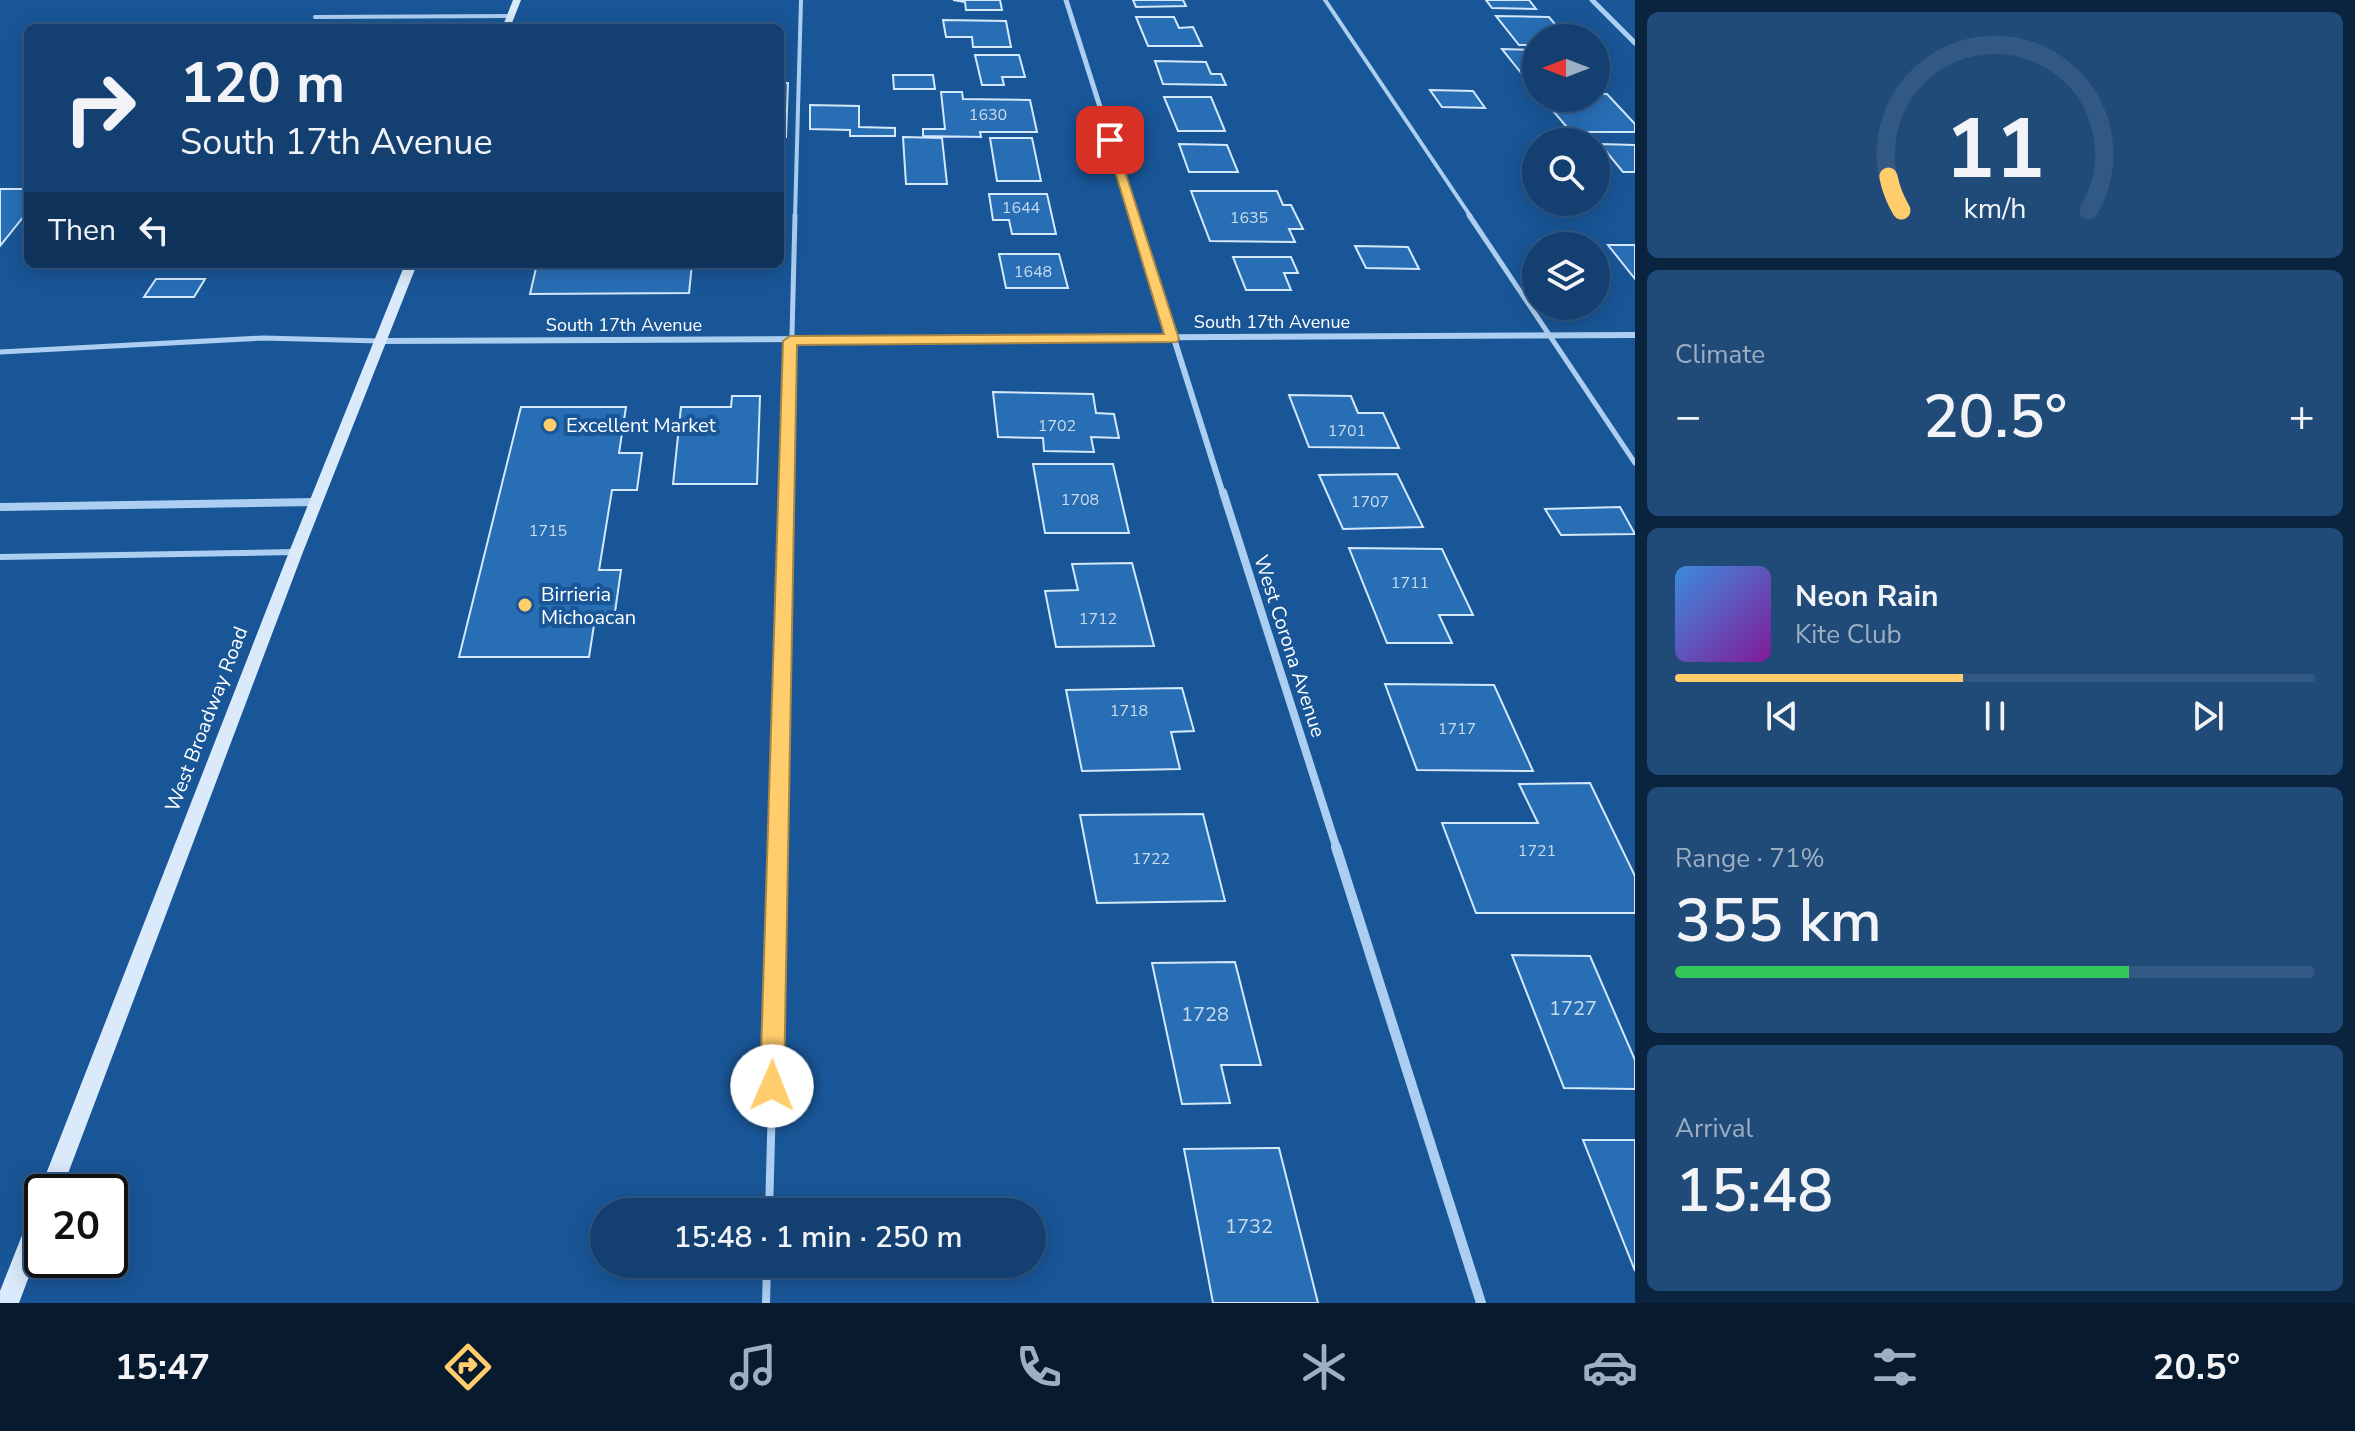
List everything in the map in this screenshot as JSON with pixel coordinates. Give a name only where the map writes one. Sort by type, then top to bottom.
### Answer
[{"type":"main road","points":[[507,24],[517,0]]},
{"type":"main road","name":"West Broadway Road","points":[[57,1174],[315,502],[409,268]]},
{"type":"main road","points":[[7,1303],[24,1259]]},
{"type":"street","name":"West Corona Avenue","points":[[1066,0],[1481,1303]]},
{"type":"street","points":[[1592,0],[1635,43]]},
{"type":"street","name":"South 17th Avenue","points":[[380,341],[1635,335]]},
{"type":"street","points":[[0,507],[315,502]]},
{"type":"lane","points":[[769,1198],[801,0]]},
{"type":"lane","points":[[1325,0],[1635,463]]},
{"type":"lane","points":[[315,17],[510,16]]},
{"type":"lane","points":[[0,352],[263,338],[380,341]]},
{"type":"lane","points":[[0,557],[296,552]]},
{"type":"lane","points":[[766,1303],[767,1278]]},
{"type":"building","points":[[953,0],[1000,0],[1002,10],[966,10],[965,2]]},
{"type":"building","points":[[1133,0],[1183,0],[1186,6],[1136,7]]},
{"type":"building","points":[[1486,0],[1529,0],[1536,9],[1492,8]]},
{"type":"building","points":[[1496,16],[1549,17],[1555,24],[1522,24],[1522,45]]},
{"type":"building","points":[[1136,17],[1174,17],[1179,28],[1193,27],[1202,46],[1148,46]]},
{"type":"building","points":[[943,20],[1006,21],[1011,47],[973,47],[972,37],[946,37]]},
{"type":"building","points":[[1502,49],[1522,50],[1522,74]]},
{"type":"building","points":[[975,55],[1019,55],[1025,77],[1002,77],[1004,85],[982,85]]},
{"type":"building","points":[[1155,61],[1206,62],[1211,74],[1221,74],[1226,85],[1163,84]]},
{"type":"building","points":[[893,75],[933,75],[935,89],[894,89]]},
{"type":"building","points":[[784,83],[788,83],[786,137]]},
{"type":"building","points":[[1430,90],[1473,91],[1485,108],[1442,107]]},
{"type":"building","points":[[941,92],[962,92],[963,99],[1030,100],[1037,132],[980,132],[981,137],[923,136],[923,129],[945,129]]},
{"type":"building","points":[[1164,97],[1211,97],[1225,131],[1178,131]]},
{"type":"building","points":[[1610,97],[1635,124],[1635,132],[1610,132],[1610,128],[1568,128],[1554,112],[1610,112]]},
{"type":"building","points":[[810,105],[859,106],[859,127],[895,128],[895,136],[850,136],[850,130],[810,129]]},
{"type":"building","points":[[903,137],[942,138],[947,184],[906,184]]},
{"type":"building","points":[[990,138],[1032,138],[1041,181],[997,181]]},
{"type":"building","points":[[1179,144],[1227,145],[1238,172],[1189,172]]},
{"type":"building","points":[[1610,144],[1635,145],[1635,172],[1623,172],[1610,156]]},
{"type":"building","points":[[0,189],[24,189],[24,216],[0,246]]},
{"type":"building","points":[[1191,191],[1277,191],[1283,205],[1291,205],[1303,229],[1289,229],[1295,242],[1210,241]]},
{"type":"building","points":[[989,194],[1047,194],[1056,234],[1012,234],[1009,220],[993,220]]},
{"type":"building","points":[[1610,245],[1635,245],[1635,279],[1610,248]]},
{"type":"building","points":[[1355,246],[1408,247],[1419,269],[1366,268]]},
{"type":"building","points":[[999,254],[1059,254],[1068,288],[1006,288]]},
{"type":"building","points":[[1233,257],[1291,257],[1298,273],[1284,273],[1291,290],[1246,290]]},
{"type":"building","points":[[536,268],[692,268],[689,293],[530,294]]},
{"type":"building","points":[[156,279],[205,279],[194,297],[144,297]]},
{"type":"building","points":[[993,392],[1093,394],[1096,413],[1114,414],[1119,438],[1091,437],[1094,452],[1044,451],[1043,438],[998,437]]},
{"type":"building","points":[[1289,395],[1351,396],[1358,413],[1383,413],[1399,448],[1309,447]]},
{"type":"building","points":[[732,396],[760,396],[757,484],[673,484],[681,407],[731,407]]},
{"type":"building","points":[[521,407],[626,407],[619,453],[642,453],[637,490],[612,490],[599,570],[621,570],[615,612],[596,612],[589,657],[459,657]]},
{"type":"building","points":[[1033,464],[1113,464],[1129,533],[1045,533]]},
{"type":"building","points":[[1397,474],[1423,527],[1343,529],[1319,475]]},
{"type":"building","points":[[1620,507],[1635,534],[1561,535],[1545,509]]},
{"type":"building","points":[[1349,548],[1442,549],[1473,615],[1439,615],[1452,643],[1387,643]]},
{"type":"building","points":[[1132,563],[1154,646],[1056,647],[1045,591],[1078,590],[1072,564]]},
{"type":"building","points":[[1385,684],[1494,685],[1533,771],[1417,770]]},
{"type":"building","points":[[1182,688],[1194,731],[1171,732],[1180,769],[1082,771],[1066,690]]},
{"type":"building","points":[[1590,783],[1635,876],[1635,913],[1476,913],[1442,823],[1538,823],[1519,784]]},
{"type":"building","points":[[1203,814],[1225,901],[1097,903],[1080,815]]},
{"type":"building","points":[[1512,955],[1590,956],[1635,1060],[1635,1089],[1564,1088]]},
{"type":"building","points":[[1235,962],[1261,1065],[1221,1065],[1230,1103],[1182,1104],[1152,963]]},
{"type":"building","points":[[1583,1140],[1635,1140],[1635,1271]]},
{"type":"building","points":[[1279,1148],[1318,1303],[1213,1303],[1184,1149]]},
{"type":"place","name":"Excellent Market","points":[[550,425]]},
{"type":"place","name":"Birrieria Michoacan","points":[[525,605]]},
{"type":"route","points":[[772,1086],[790,341],[1172,339],[1110,140]]}]
